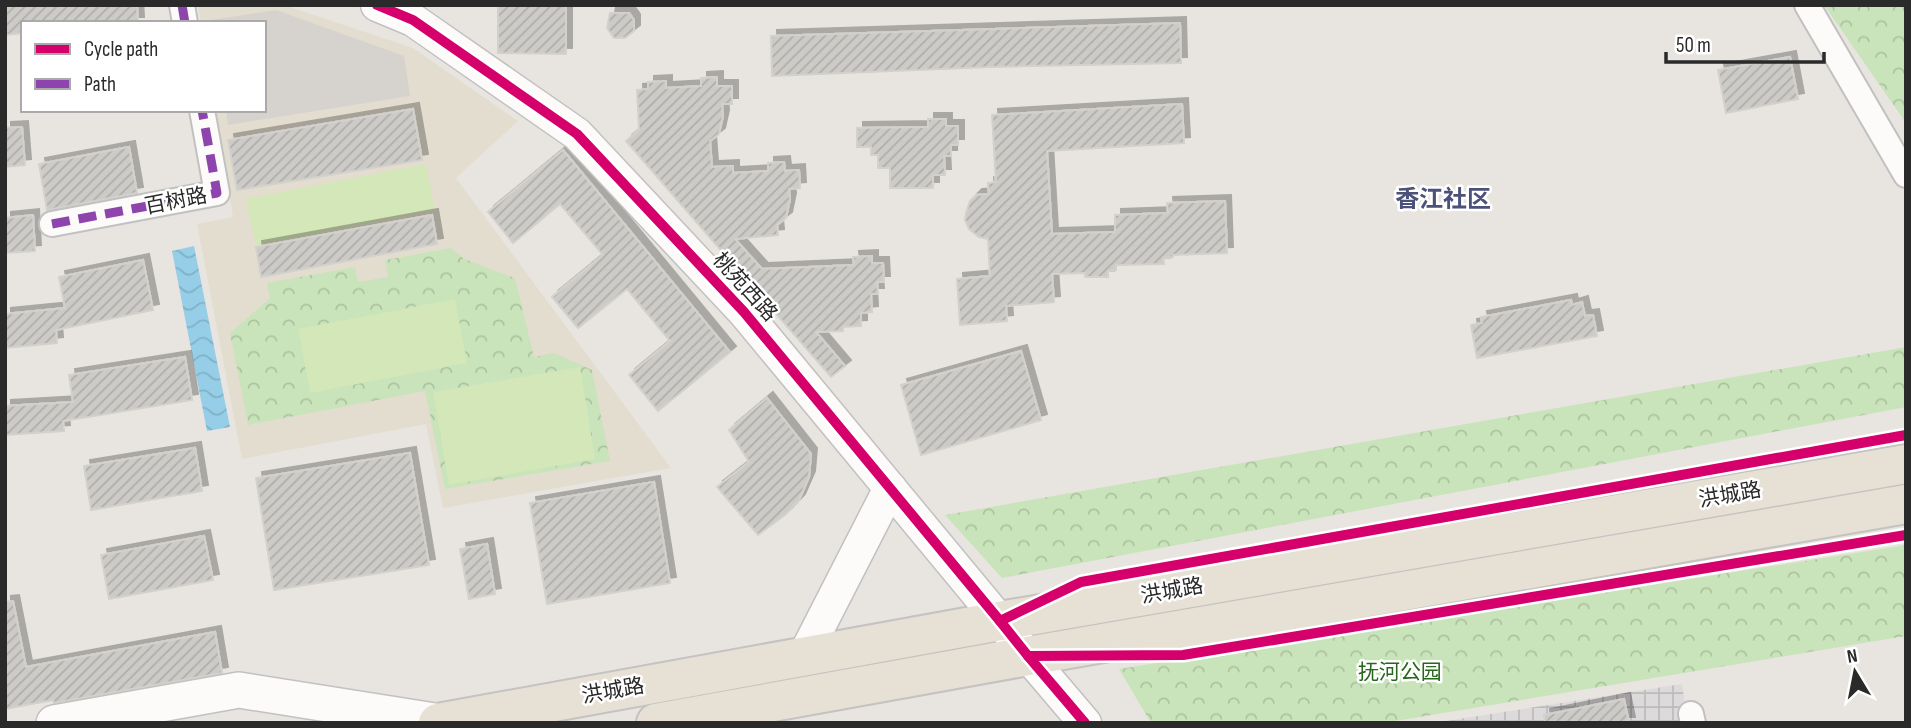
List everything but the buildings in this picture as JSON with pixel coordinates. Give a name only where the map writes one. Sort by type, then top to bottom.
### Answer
[{"type":"highway","name":"洪城路","points":[[440,722],[1000,621],[1906,464]]},
{"type":"highway","name":"洪城路","points":[[656,723],[1906,504]]},
{"type":"main road","points":[[54,723],[239,690],[440,722]]},
{"type":"street","name":"桃苑西路","points":[[377,5],[413,20],[577,134],[744,312],[1085,723]]},
{"type":"street","points":[[1807,5],[1906,175]]},
{"type":"street","name":"百树路","points":[[52,224],[217,193],[202,112]]},
{"type":"street","points":[[804,656],[890,488]]},
{"type":"shaded area","points":[[198,5],[284,5],[413,48],[518,121],[456,178],[671,468],[443,508],[426,424],[242,459],[197,224],[233,217],[216,112],[266,112],[266,21],[201,21]]},
{"type":"shaded area","points":[[276,10],[404,56],[410,96],[228,125],[226,112],[266,112],[266,21],[211,20]]},
{"type":"shaded area","points":[[1682,684],[1688,723],[1433,723]]},
{"type":"green space","points":[[1824,5],[1902,5],[1906,11],[1906,123]]},
{"type":"green space","points":[[426,164],[435,210],[256,245],[246,199]]},
{"type":"green space","points":[[451,248],[464,259],[515,278],[534,357],[554,353],[592,370],[610,461],[445,489],[425,391],[248,425],[230,333],[270,298],[267,283],[355,267],[358,282],[388,277],[385,260]]},
{"type":"green space","points":[[455,299],[467,363],[310,393],[298,329]]},
{"type":"green space","points":[[1906,347],[1906,407],[1002,578],[945,515]]},
{"type":"green space","points":[[580,367],[595,459],[449,485],[433,392]]},
{"type":"green space","name":"抚河公园","points":[[1906,545],[1906,636],[1383,723],[1151,723],[1119,669]]},
{"type":"water","points":[[194,246],[230,427],[207,431],[172,251]]},
{"type":"marked path","points":[[182,5],[185,21]]},
{"type":"marked path","points":[[52,224],[217,193],[202,112]]},
{"type":"cycle path","points":[[377,5],[413,20],[577,134],[744,312],[1085,723]]},
{"type":"cycle path","points":[[1000,621],[1081,582],[1906,435]]},
{"type":"cycle path","points":[[1028,656],[1183,655],[1906,535]]},
{"type":"district","name":"香江社区","points":[[1443,199]]}]
